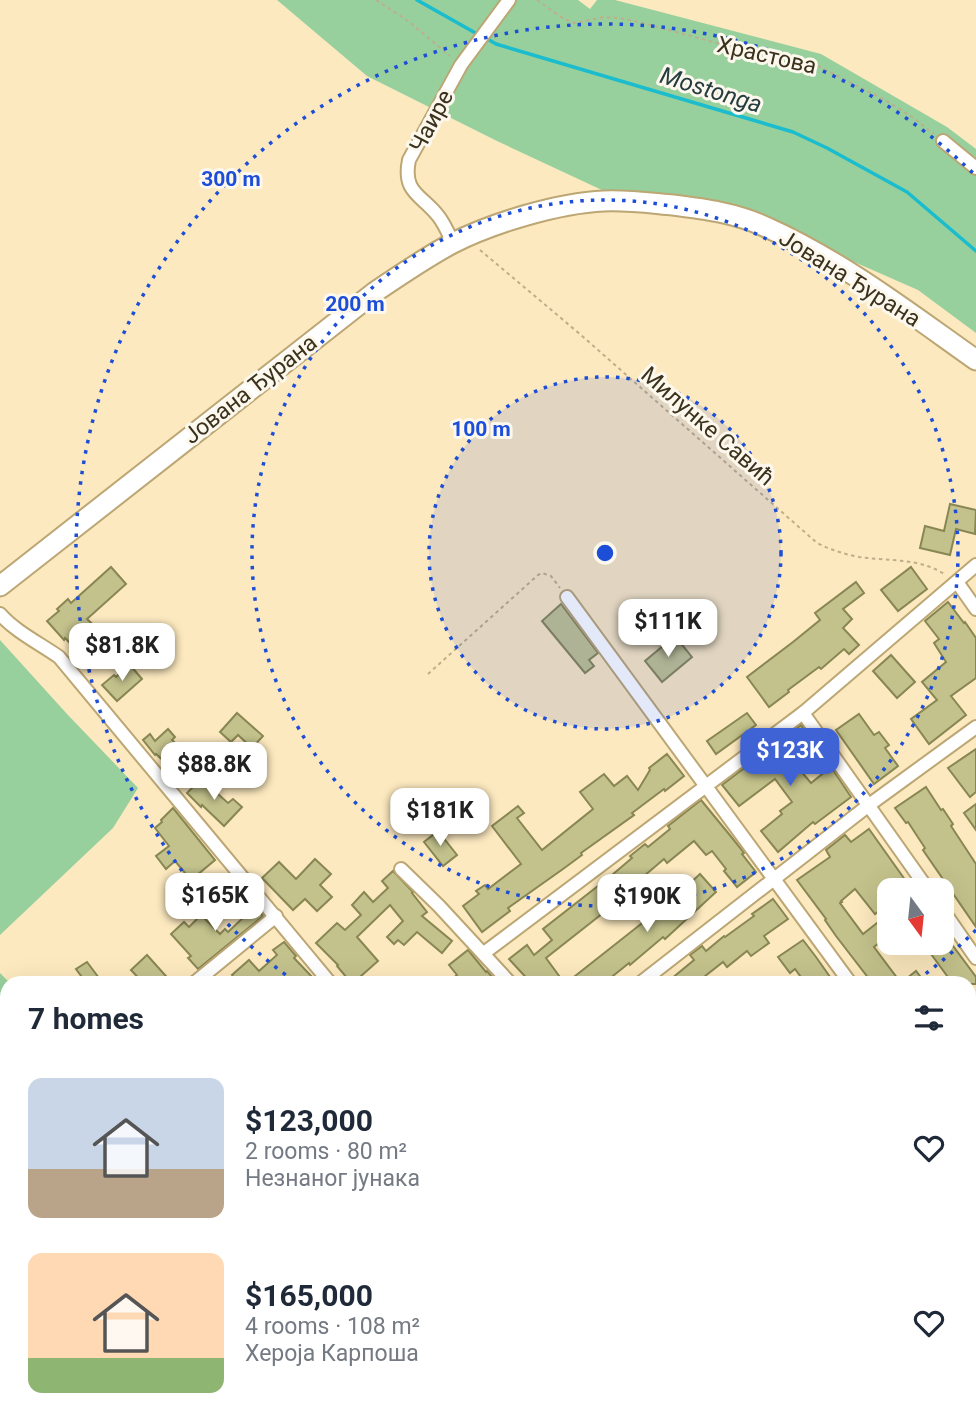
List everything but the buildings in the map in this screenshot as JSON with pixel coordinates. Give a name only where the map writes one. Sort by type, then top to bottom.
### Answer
[{"type":"main road","name":"Јована Ђурана","points":[[0,586],[353,308],[403,272],[459,240],[492,227],[559,208],[603,201],[643,202],[724,212],[764,226],[835,263],[976,360]]},
{"type":"street","name":"Чаире","points":[[459,240],[411,189],[407,169],[462,63],[509,0]]},
{"type":"street","points":[[943,141],[976,168]]},
{"type":"street","points":[[484,953],[803,713],[976,565]]},
{"type":"street","points":[[957,582],[976,609]]},
{"type":"street","points":[[567,597],[845,976]]},
{"type":"street","points":[[0,614],[59,657],[325,976]]},
{"type":"street","points":[[803,713],[920,878]]},
{"type":"street","points":[[661,976],[775,878],[976,727]]},
{"type":"street","points":[[401,869],[504,976]]},
{"type":"street","points":[[203,976],[276,916]]},
{"type":"street","points":[[954,926],[976,958]]},
{"type":"path","points":[[376,0],[408,20],[462,63]]},
{"type":"path","name":"Храстова","points":[[537,0],[564,19],[575,23],[604,17],[619,18],[732,47],[814,64],[894,106],[943,141]]},
{"type":"path","name":"Милунке Савић","points":[[459,240],[581,335],[817,543],[858,557],[924,565],[957,582]]},
{"type":"path","points":[[428,674],[538,575],[542,573],[551,576],[567,597]]},
{"type":"green space","points":[[277,0],[578,0],[590,9],[597,0],[615,0],[821,54],[947,127],[976,149],[976,333],[918,290],[811,243],[619,198],[497,141],[367,76]]},
{"type":"green space","points":[[0,640],[138,788],[113,828],[0,935]]},
{"type":"waterway","name":"Mostonga","points":[[417,0],[479,35]]},
{"type":"waterway","name":"Mostonga","points":[[486,38],[496,44],[793,132],[907,192],[976,251]]}]
